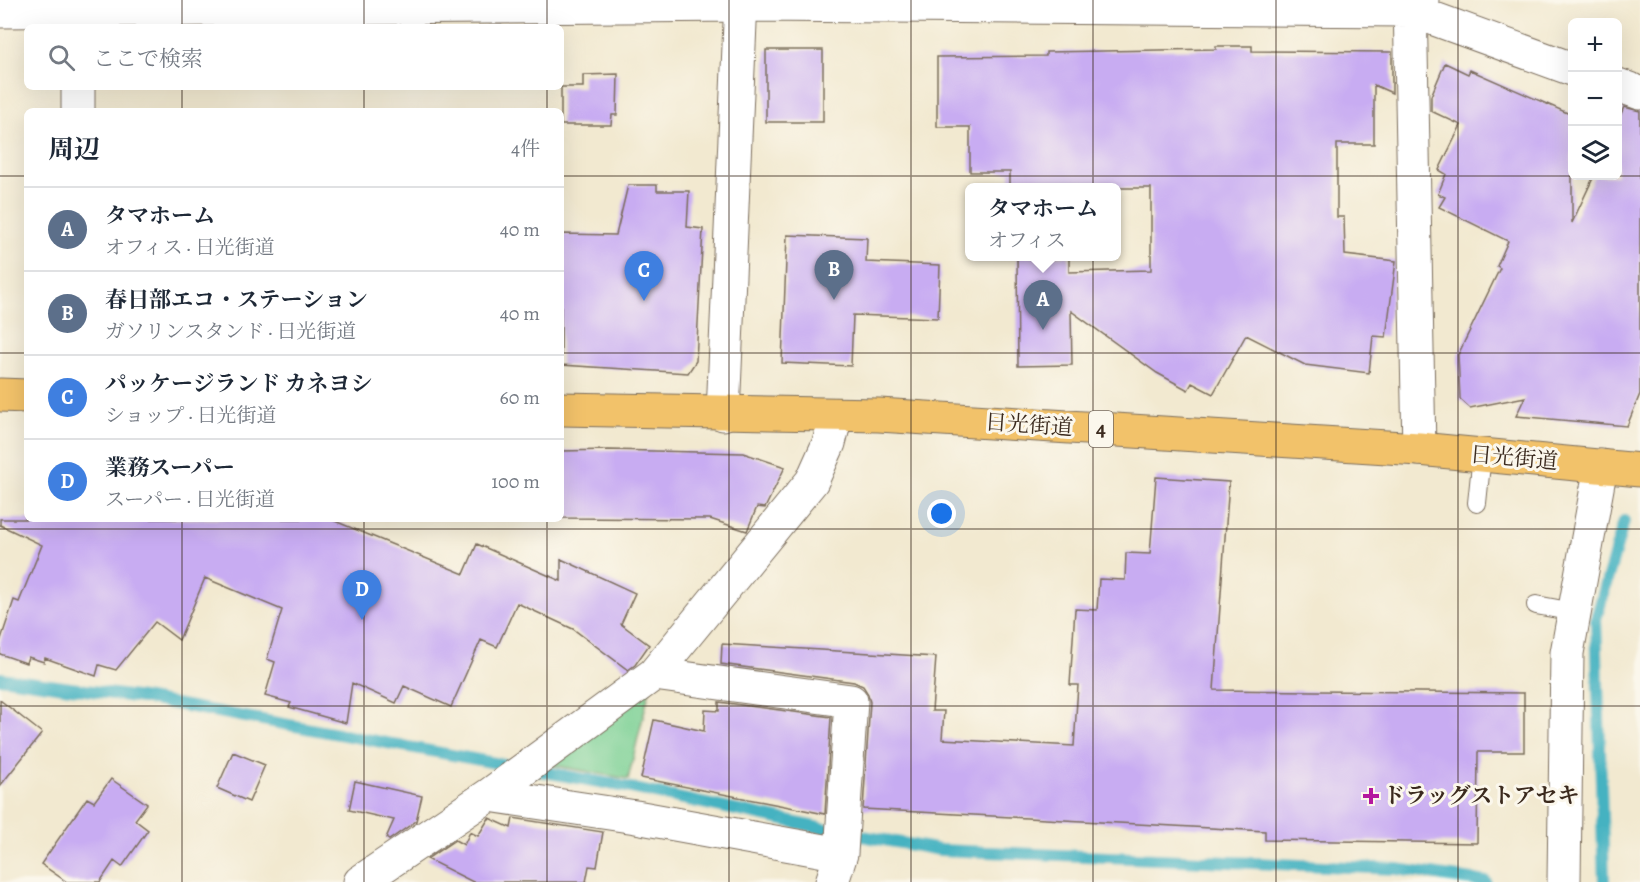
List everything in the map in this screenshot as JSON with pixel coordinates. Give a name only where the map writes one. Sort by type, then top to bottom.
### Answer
[{"type":"highway","points":[[0,395],[24,396]]},
{"type":"highway","name":"日光街道","points":[[564,409],[723,414],[879,415],[1419,449],[1640,470]]},
{"type":"street","points":[[723,414],[741,2]]},
{"type":"street","points":[[0,11],[79,13],[741,2],[1408,3],[1568,67]]},
{"type":"street","points":[[1408,3],[1419,449]]},
{"type":"street","points":[[1622,87],[1640,93]]},
{"type":"street","points":[[78,90],[78,108]]},
{"type":"street","points":[[360,882],[495,791],[654,674],[812,481],[829,442],[836,415]]},
{"type":"street","points":[[1564,882],[1567,653],[1601,466]]},
{"type":"street","points":[[495,791],[636,817],[837,868],[843,822],[851,701],[654,674]]},
{"type":"lane","points":[[1477,503],[1482,455]]},
{"type":"lane","points":[[1536,605],[1574,612]]},
{"type":"green space","points":[[650,688],[628,779],[546,764]]},
{"type":"building","points":[[1216,46],[1252,46],[1252,51],[1392,52],[1392,93],[1374,85],[1374,144],[1337,144],[1337,217],[1344,217],[1345,255],[1396,261],[1386,337],[1373,336],[1369,373],[1305,365],[1246,335],[1213,394],[1192,383],[1188,390],[1157,373],[1071,311],[1072,365],[1018,366],[1017,261],[1069,261],[1069,272],[1151,270],[1151,188],[1121,188],[1121,183],[1010,183],[1010,172],[970,172],[970,127],[937,127],[937,57],[1046,56],[1046,52],[1216,49]]},
{"type":"building","points":[[766,50],[823,50],[823,122],[766,122]]},
{"type":"building","points":[[1445,63],[1468,74],[1470,70],[1568,113],[1568,180],[1572,180],[1572,223],[1592,180],[1622,180],[1622,112],[1624,107],[1640,111],[1640,394],[1627,426],[1516,416],[1525,397],[1470,408],[1460,399],[1458,355],[1500,268],[1497,266],[1508,241],[1439,207],[1445,197],[1438,194],[1446,174],[1439,170],[1461,125],[1431,111],[1431,96]]},
{"type":"building","points":[[618,74],[617,115],[612,115],[611,125],[564,125],[561,90],[564,90],[564,87],[583,87],[583,75]]},
{"type":"building","points":[[628,185],[657,185],[657,191],[689,191],[687,227],[703,229],[696,361],[688,373],[564,365],[564,234],[616,235]]},
{"type":"building","points":[[787,235],[867,238],[866,262],[940,265],[938,318],[853,315],[851,366],[782,363]]},
{"type":"building","points":[[564,451],[743,453],[785,467],[765,508],[757,507],[747,531],[710,519],[564,518]]},
{"type":"building","points":[[1156,477],[1229,482],[1214,690],[1524,693],[1524,752],[1478,752],[1477,843],[1265,840],[1265,831],[863,809],[870,702],[863,686],[854,682],[721,664],[722,644],[936,657],[932,711],[944,711],[942,739],[1074,746],[1078,685],[1070,685],[1075,609],[1097,610],[1099,579],[1125,580],[1126,553],[1150,554]]},
{"type":"building","points":[[0,519],[24,519],[24,522],[337,522],[464,574],[477,544],[561,581],[561,559],[635,593],[621,624],[649,645],[635,665],[628,670],[573,629],[517,603],[497,647],[481,640],[451,707],[404,686],[396,703],[352,683],[346,723],[289,707],[291,703],[265,696],[275,662],[267,659],[282,610],[205,578],[179,640],[155,622],[116,670],[99,665],[96,676],[45,658],[44,662],[28,657],[26,663],[0,654],[0,642],[14,600],[19,602],[42,545],[0,525]]},
{"type":"building","points":[[0,700],[42,733],[0,786]]},
{"type":"building","points":[[719,702],[831,717],[825,814],[641,778],[654,720],[704,731],[705,710],[719,711]]},
{"type":"building","points":[[233,752],[265,765],[249,802],[217,788]]},
{"type":"building","points":[[111,779],[147,804],[135,820],[148,830],[122,867],[114,861],[100,882],[67,882],[41,864],[87,798],[94,802]]},
{"type":"building","points":[[355,781],[422,796],[416,821],[389,840],[386,838],[394,820],[349,810]]},
{"type":"building","points":[[489,818],[511,828],[513,818],[603,832],[597,867],[589,866],[586,882],[473,882],[427,859],[455,840],[464,845],[470,832],[478,836]]},
{"type":"waterway","points":[[1604,882],[1596,619],[1624,521]]},
{"type":"waterway","points":[[0,678],[142,698],[621,786],[840,832],[940,850],[1397,869],[1486,882]]},
{"type":"place","name":"春日部エコ・ステーション","points":[[834,300]]},
{"type":"place","name":"パッケージランド カネヨシ","points":[[644,301]]},
{"type":"place","name":"タマホーム","points":[[1043,330]]},
{"type":"place","name":"業務スーパー","points":[[362,620]]},
{"type":"place","name":"ドラッグストアセキ","points":[[1371,796]]}]
